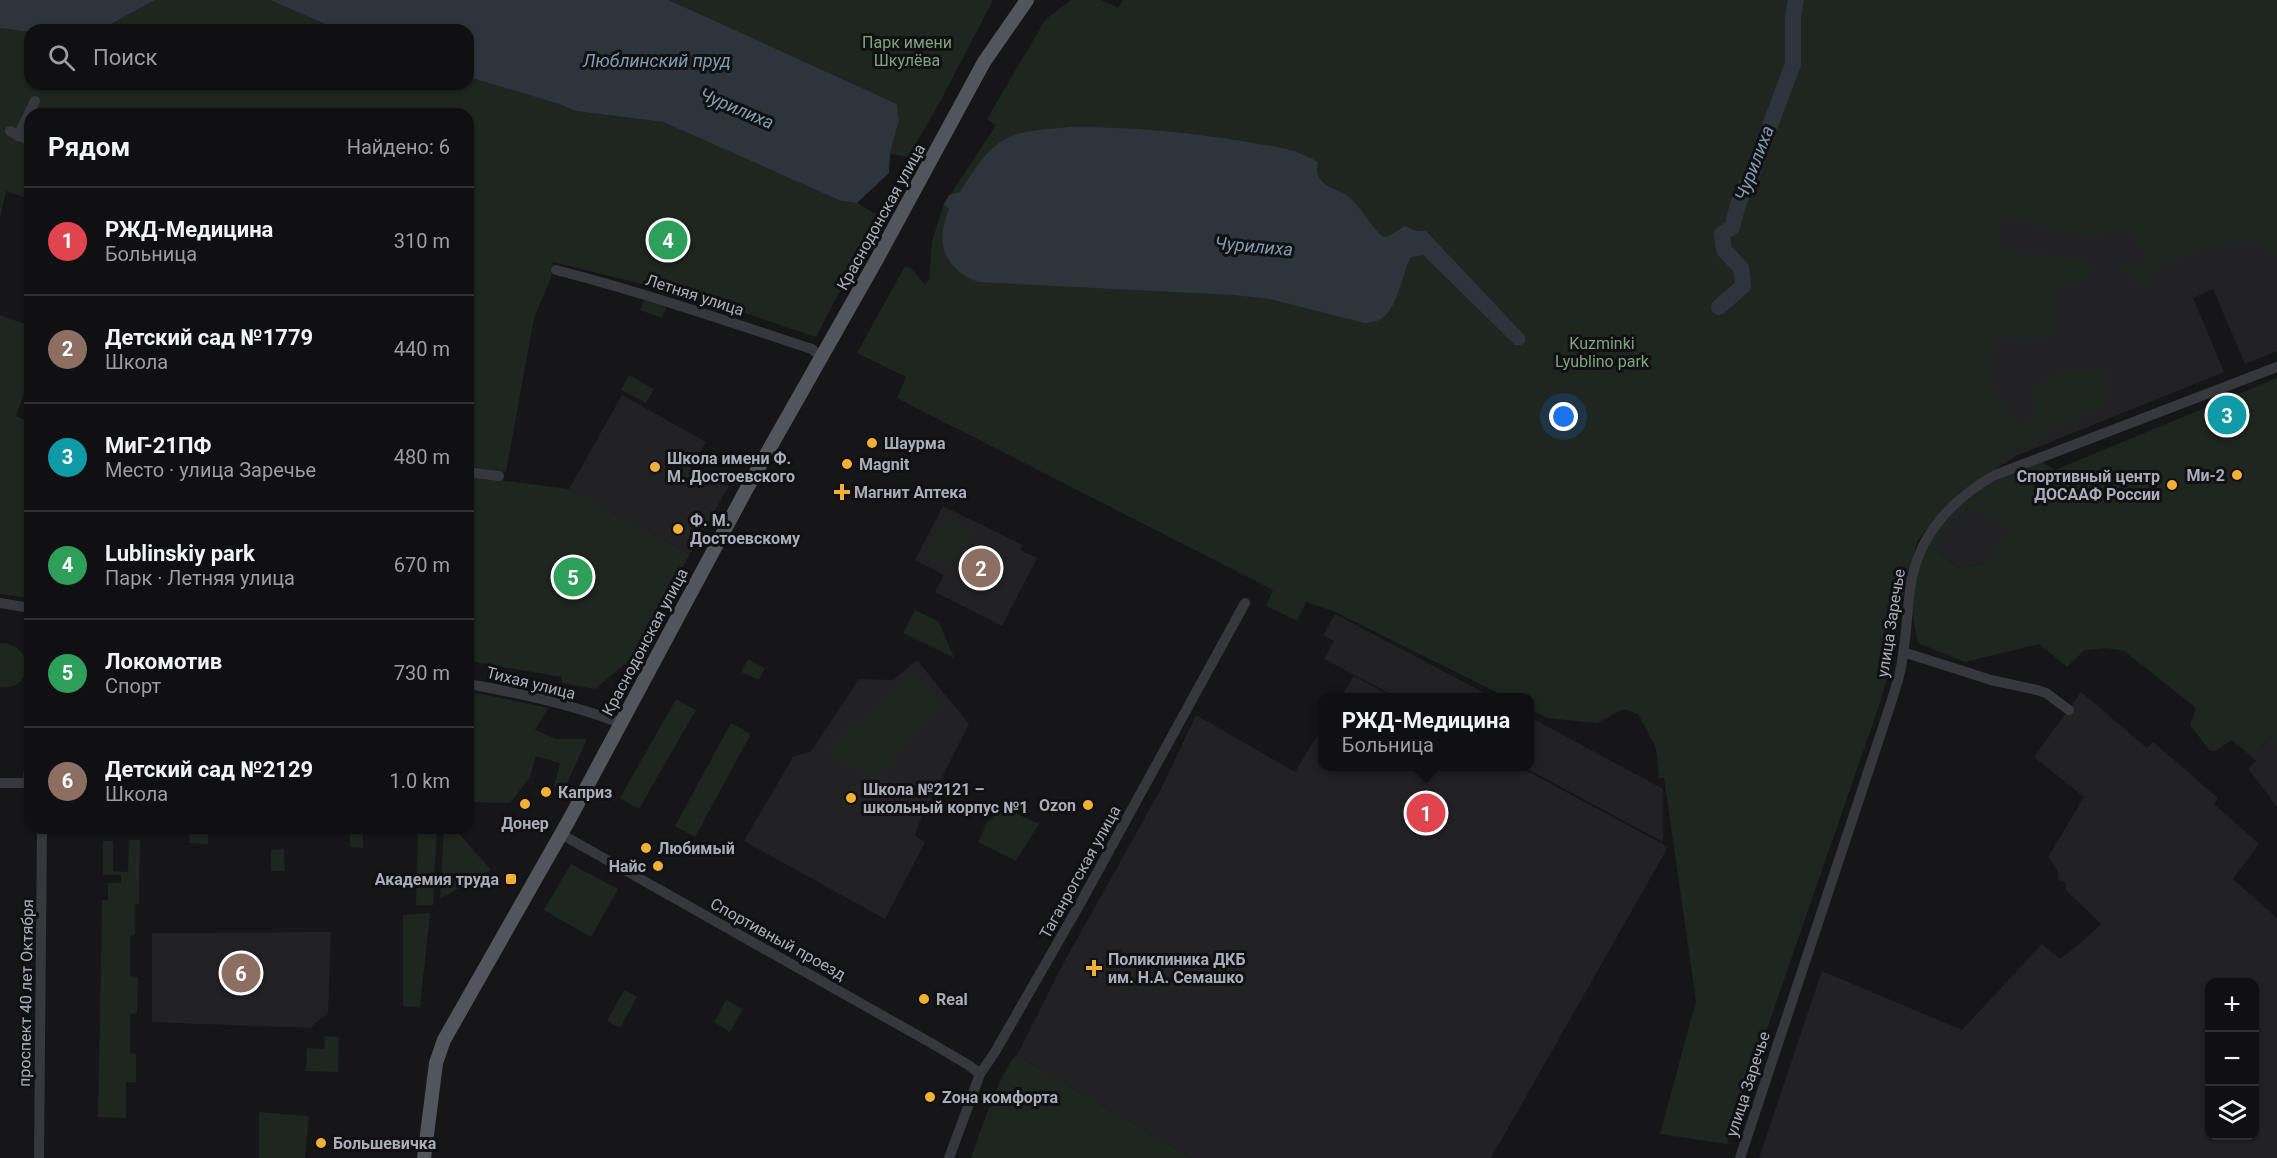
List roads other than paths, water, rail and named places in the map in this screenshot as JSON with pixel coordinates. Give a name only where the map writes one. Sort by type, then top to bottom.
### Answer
[{"type":"main road","name":"Краснодонская улица","points":[[424,1158],[439,1051],[561,834],[746,490],[822,358],[984,62],[1027,0]]},
{"type":"street","points":[[31,108],[35,101]]},
{"type":"street","points":[[24,118],[14,134],[24,138]]},
{"type":"street","name":"Летняя улица","points":[[555,270],[622,287],[812,349],[822,358]]},
{"type":"street","name":"улица Заречье","points":[[1740,1158],[1882,734],[1903,652],[1910,587],[1920,550],[1938,523],[1972,490],[2004,472],[2277,367]]},
{"type":"street","points":[[474,473],[499,476]]},
{"type":"street","points":[[0,603],[24,607]]},
{"type":"street","name":"Таганрогская улица","points":[[949,1158],[980,1074],[1007,1032],[1081,902],[1245,603]]},
{"type":"street","points":[[1903,652],[1980,676],[2046,693],[2069,710]]},
{"type":"street","name":"Тихая улица","points":[[474,685],[508,691],[620,723]]},
{"type":"street","points":[[0,783],[24,784]]},
{"type":"street","name":"проспект 40 лет Октября","points":[[39,1158],[42,834]]},
{"type":"street","name":"Спортивный проезд","points":[[561,834],[931,1042],[980,1074]]},
{"type":"water","points":[[0,0],[155,0],[111,24],[24,24],[24,31],[0,28]]},
{"type":"water","name":"Люблинский пруд","points":[[270,0],[669,0],[897,104],[899,120],[890,154],[889,173],[857,203],[841,201],[663,122],[575,111],[559,104],[474,79],[474,24],[325,24]]},
{"type":"water","points":[[1071,127],[1138,129],[1203,135],[1275,147],[1309,157],[1318,162],[1318,174],[1323,183],[1351,198],[1383,237],[1405,226],[1416,231],[1426,231],[1525,336],[1525,342],[1515,345],[1423,255],[1411,257],[1391,309],[1377,321],[1365,323],[1270,299],[1234,295],[978,282],[966,276],[950,262],[945,253],[943,233],[949,209],[944,204],[949,195],[960,192],[983,158],[1004,140],[1016,134],[1031,131]]},
{"type":"waterway","name":"Чурилиха","points":[[1719,307],[1743,286],[1741,268],[1724,250],[1722,234],[1732,227],[1739,201],[1752,174],[1793,64],[1793,18],[1796,0]]},
{"type":"place","name":"Lublinskiy park","points":[[668,240]]},
{"type":"place","name":"МиГ-21ПФ","points":[[2227,415]]},
{"type":"place","name":"Шаурма","points":[[872,443]]},
{"type":"place","name":"Magnit","points":[[847,464]]},
{"type":"place","name":"Школа имени Ф. М. Достоевского","points":[[655,467]]},
{"type":"place","name":"Ми-2","points":[[2237,475]]},
{"type":"place","name":"Спортивный центр ДОСААФ России","points":[[2172,485]]},
{"type":"place","name":"Магнит Аптека","points":[[842,492]]},
{"type":"place","name":"Ф. М. Достоевскому","points":[[678,529]]},
{"type":"place","name":"Детский сад №1779","points":[[981,568]]},
{"type":"place","name":"Локомотив","points":[[573,577]]},
{"type":"place","name":"Каприз","points":[[546,792]]},
{"type":"place","name":"Школа №2121 – школьный корпус №1","points":[[851,798]]},
{"type":"place","name":"Донер","points":[[525,804]]},
{"type":"place","name":"Ozon","points":[[1088,805]]},
{"type":"place","name":"РЖД-Медицина","points":[[1426,813]]},
{"type":"place","name":"Любимый","points":[[646,848]]},
{"type":"place","name":"Найс","points":[[658,866]]},
{"type":"place","name":"Академия труда","points":[[511,879]]},
{"type":"place","name":"Поликлиника ДКБ им. Н.А. Семашко","points":[[1094,968]]},
{"type":"place","name":"Детский сад №2129","points":[[241,973]]},
{"type":"place","name":"Real","points":[[924,999]]},
{"type":"place","name":"Zона комфорта","points":[[930,1097]]},
{"type":"place","name":"Большевичка","points":[[321,1143]]},
{"type":"park label","name":"Парк имени Шкулёва","points":[[907,51]]},
{"type":"park label","name":"Kuzminki Lyublino park","points":[[1602,352]]}]
